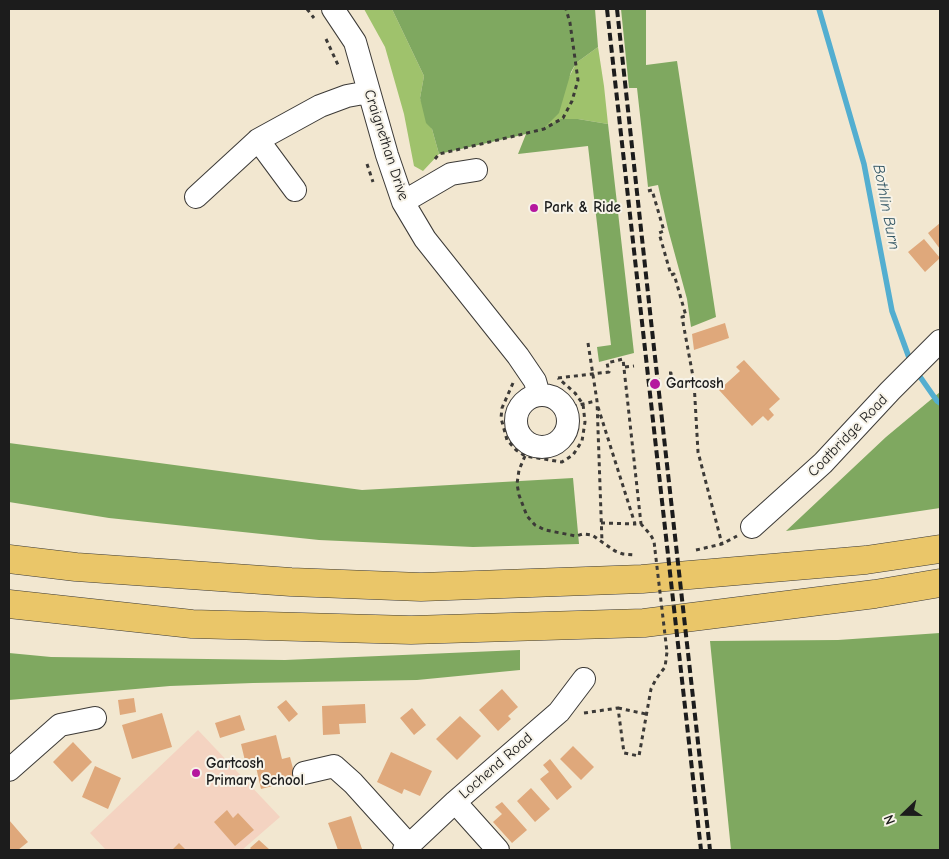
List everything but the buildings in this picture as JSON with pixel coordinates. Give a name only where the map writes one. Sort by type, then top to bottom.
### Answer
[{"type":"highway","points":[[9,542],[291,582]]},
{"type":"highway","points":[[9,559],[76,567],[291,582],[421,587],[642,579],[866,560],[940,549]]},
{"type":"highway","points":[[9,614],[115,625],[192,624],[411,630],[644,623],[875,594],[940,583]]},
{"type":"highway","points":[[9,604],[192,624]]},
{"type":"street","name":"Craignethan Drive","points":[[333,9],[355,42],[403,202],[425,239],[518,356],[537,388]]},
{"type":"street","points":[[196,197],[258,140],[320,106],[347,96],[369,92]]},
{"type":"street","points":[[258,140],[295,190]]},
{"type":"street","points":[[403,202],[451,174],[476,170]]},
{"type":"street","name":"Coatbridge Road","points":[[752,527],[823,464],[890,391],[940,342]]},
{"type":"street","points":[[537,388],[554,398],[565,408],[568,416],[568,425],[561,440],[554,445],[538,447],[523,439],[518,432],[516,416],[524,402],[532,397],[537,388]]},
{"type":"street","name":"Lochend Road","points":[[407,848],[455,802],[559,712],[584,679]]},
{"type":"street","points":[[9,770],[60,725],[95,718]]},
{"type":"street","points":[[304,773],[334,766],[353,783],[407,848]]},
{"type":"street","points":[[455,802],[478,841],[498,850]]},
{"type":"path","points":[[434,160],[439,154],[544,129],[563,118],[572,101],[578,80],[570,23],[566,9]]},
{"type":"path","points":[[648,191],[652,190],[664,231],[659,233],[671,275],[674,274],[686,316],[682,317],[694,382],[698,452],[722,544]]},
{"type":"path","points":[[588,343],[596,401],[602,542]]},
{"type":"path","points":[[537,388],[593,373],[609,372],[607,363],[623,359],[641,524],[654,542],[667,652],[665,667],[650,689],[639,756],[624,753],[618,708]]},
{"type":"path","points":[[625,367],[634,366]]},
{"type":"path","points":[[669,373],[672,373],[672,385],[694,382]]},
{"type":"path","points":[[565,408],[596,401]]},
{"type":"path","points":[[596,401],[635,524]]},
{"type":"path","points":[[525,456],[519,470],[517,484],[527,516],[534,525],[545,530],[576,536],[583,534],[592,535],[614,552],[642,555]]},
{"type":"path","points":[[601,522],[641,524]]},
{"type":"path","points":[[688,552],[722,544],[752,527]]},
{"type":"path","points":[[559,712],[590,713],[618,708],[646,714]]},
{"type":"shaded area","name":"Gartcosh Primary School","points":[[198,730],[280,817],[242,850],[106,850],[90,833]]},
{"type":"green space","points":[[364,9],[392,9],[424,76],[420,98],[439,154],[423,171],[414,166],[404,114],[385,47]]},
{"type":"green space","points":[[392,9],[595,9],[598,47],[576,63],[571,72],[559,113],[545,127],[561,119],[578,119],[608,124],[634,353],[599,362],[597,347],[611,345],[588,146],[518,154],[526,134],[439,154],[432,129],[426,123],[420,98],[424,76]]},
{"type":"green space","points":[[621,9],[646,9],[646,65],[677,61],[716,317],[691,327],[687,299],[658,185],[648,187],[637,88],[629,88]]},
{"type":"green space","points":[[598,47],[608,124],[578,119],[544,129],[576,63]]},
{"type":"green space","points":[[940,392],[940,508],[786,531],[886,437]]},
{"type":"green space","points":[[9,443],[362,490],[573,478],[579,544],[473,547],[319,540],[109,518],[9,502]]},
{"type":"green space","points":[[940,633],[940,850],[731,850],[710,641],[838,640]]},
{"type":"green space","points":[[520,650],[520,670],[417,680],[170,686],[9,700],[9,653],[51,657],[285,660]]},
{"type":"waterway","name":"Bothlin Burn","points":[[819,9],[864,164],[892,311],[911,363]]},
{"type":"waterway","name":"Bothlin Burn","points":[[916,371],[940,403]]},
{"type":"railway","points":[[607,9],[701,850]]},
{"type":"railway","points":[[617,9],[710,850]]},
{"type":"place","name":"Park & Ride","points":[[534,208]]},
{"type":"place","name":"Gartcosh","points":[[655,384]]},
{"type":"place","name":"Gartcosh Primary School","points":[[196,773]]}]
